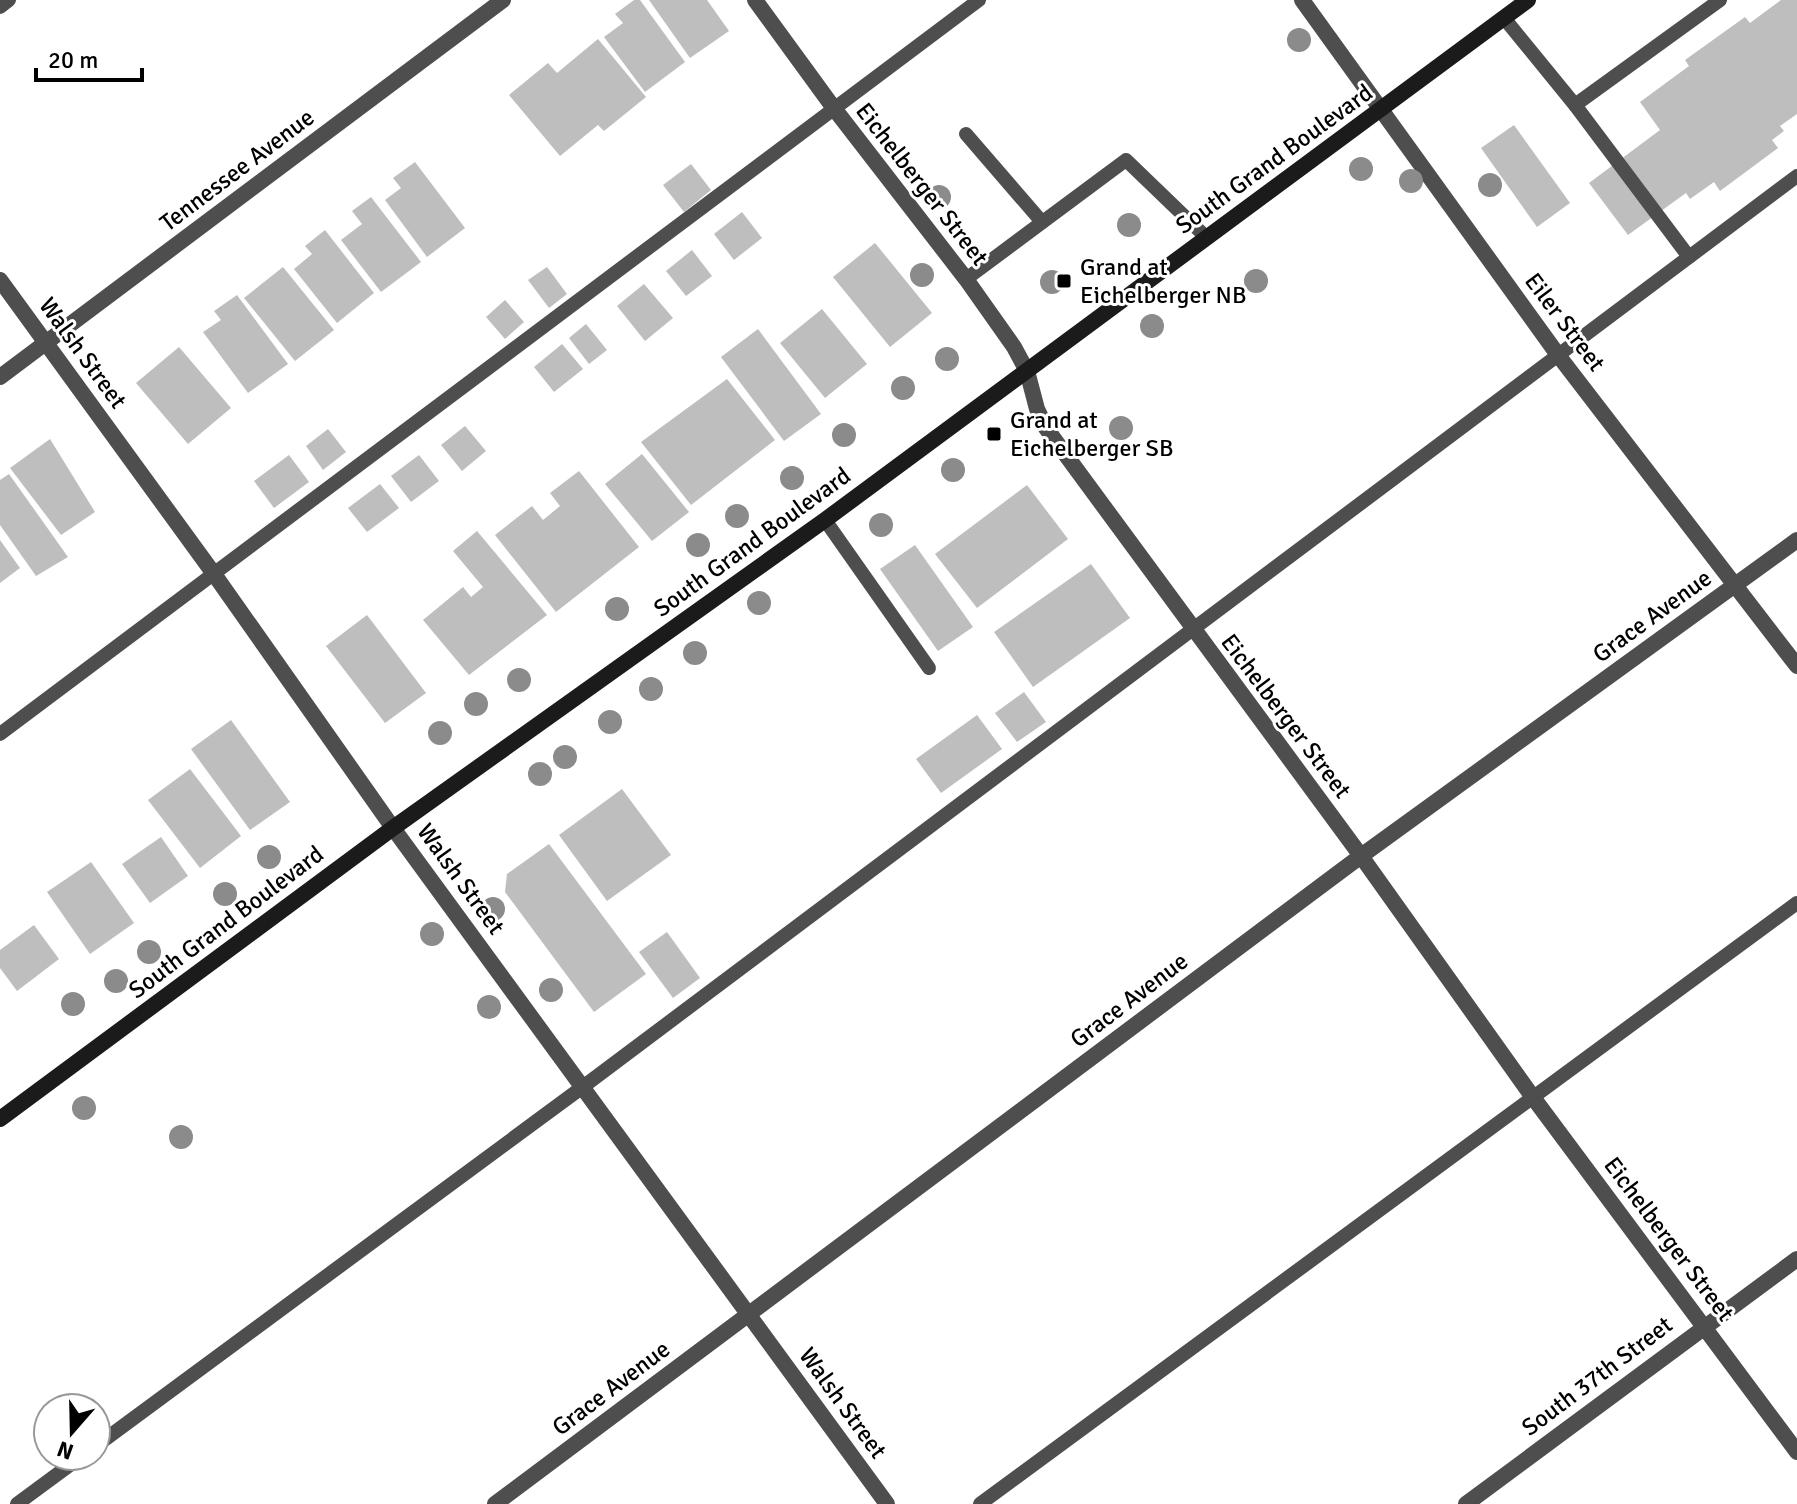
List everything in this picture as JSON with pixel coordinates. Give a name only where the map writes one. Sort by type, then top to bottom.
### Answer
[{"type":"main road","name":"South Grand Boulevard","points":[[0,1119],[393,828],[825,520],[1528,0]]},
{"type":"street","name":"Tennessee Avenue","points":[[0,377],[503,0]]},
{"type":"street","name":"Eichelberger Street","points":[[755,0],[1014,347],[1027,371],[1037,409],[1046,428],[1361,856],[1532,1096],[1797,1452]]},
{"type":"street","name":"Eiler Street","points":[[1302,0],[1558,355],[1797,666]]},
{"type":"street","name":"Walsh Street","points":[[0,280],[214,574],[393,828],[887,1504]]},
{"type":"street","name":"Grace Avenue","points":[[495,1504],[1361,856],[1797,540]]},
{"type":"street","name":"South 37th Street","points":[[1466,1504],[1797,1259]]},
{"type":"lane","points":[[0,7],[9,0]]},
{"type":"lane","points":[[0,734],[979,0]]},
{"type":"lane","points":[[1575,105],[1720,0]]},
{"type":"lane","points":[[1504,18],[1575,105],[1689,257]]},
{"type":"lane","points":[[966,134],[1042,222]]},
{"type":"lane","points":[[966,279],[1126,160],[1207,238]]},
{"type":"lane","points":[[112,1434],[584,1086],[1797,176]]},
{"type":"lane","points":[[825,520],[929,668]]},
{"type":"lane","points":[[980,1504],[1797,903]]},
{"type":"lane","points":[[17,1504],[60,1472]]},
{"type":"building","points":[[634,0],[640,0],[685,62],[645,92],[604,37],[623,23],[615,14]]},
{"type":"building","points":[[649,0],[707,0],[729,31],[690,58]]},
{"type":"building","points":[[1781,0],[1797,0],[1797,114],[1780,126],[1784,131],[1772,140],[1778,148],[1720,191],[1714,182],[1690,199],[1686,193],[1628,235],[1589,183],[1660,130],[1640,102],[1689,66],[1685,60],[1745,17],[1750,23]]},
{"type":"building","points":[[598,39],[646,97],[604,131],[598,125],[560,156],[509,95],[548,63],[557,73]]},
{"type":"building","points":[[1514,125],[1570,203],[1537,227],[1481,148]]},
{"type":"building","points":[[415,162],[465,228],[427,257],[385,200],[401,188],[393,178]]},
{"type":"building","points":[[691,164],[711,190],[684,212],[663,185]]},
{"type":"building","points":[[371,197],[421,262],[381,292],[341,240],[362,224],[352,211]]},
{"type":"building","points":[[742,212],[762,238],[734,260],[714,234]]},
{"type":"building","points":[[325,230],[374,293],[337,323],[294,269],[312,254],[305,246]]},
{"type":"building","points":[[875,243],[932,313],[890,347],[833,277]]},
{"type":"building","points":[[692,250],[712,276],[686,296],[666,271]]},
{"type":"building","points":[[283,267],[334,330],[295,361],[244,298]]},
{"type":"building","points":[[547,267],[567,294],[549,308],[528,280]]},
{"type":"building","points":[[644,284],[673,318],[645,341],[617,306]]},
{"type":"building","points":[[237,295],[288,364],[248,393],[203,332],[221,320],[214,311]]},
{"type":"building","points":[[505,300],[524,322],[505,339],[486,317]]},
{"type":"building","points":[[822,309],[867,364],[825,398],[780,343]]},
{"type":"building","points":[[586,324],[607,350],[589,364],[569,338]]},
{"type":"building","points":[[758,329],[821,414],[784,441],[721,357]]},
{"type":"building","points":[[562,344],[583,369],[554,392],[534,367]]},
{"type":"building","points":[[179,347],[231,408],[188,444],[136,383]]},
{"type":"building","points":[[727,379],[775,440],[691,505],[641,442]]},
{"type":"building","points":[[465,426],[486,451],[462,471],[441,445]]},
{"type":"building","points":[[328,429],[346,452],[323,470],[306,446]]},
{"type":"building","points":[[50,439],[95,512],[61,535],[10,468]]},
{"type":"building","points":[[642,454],[689,512],[652,541],[605,484]]},
{"type":"building","points":[[289,455],[309,482],[274,508],[254,481]]},
{"type":"building","points":[[419,455],[439,481],[411,502],[391,476]]},
{"type":"building","points":[[579,471],[639,547],[556,612],[495,535],[532,506],[543,520],[560,506],[550,493]]},
{"type":"building","points":[[9,474],[68,557],[36,576],[0,525],[0,480]]},
{"type":"building","points":[[380,484],[399,508],[367,532],[348,508]]},
{"type":"building","points":[[1027,485],[1068,539],[977,608],[935,554]]},
{"type":"building","points":[[477,531],[547,615],[469,675],[423,620],[463,587],[471,597],[483,587],[453,551]]},
{"type":"building","points":[[0,540],[20,568],[0,583]]},
{"type":"building","points":[[915,545],[973,627],[938,651],[880,569]]},
{"type":"building","points":[[1091,564],[1130,618],[1033,687],[994,632]]},
{"type":"building","points":[[367,615],[426,693],[385,723],[326,646]]},
{"type":"building","points":[[1024,692],[1046,722],[1017,742],[995,713]]},
{"type":"building","points":[[977,715],[1002,749],[941,793],[916,759]]},
{"type":"building","points":[[231,720],[290,802],[250,830],[191,749]]},
{"type":"building","points":[[190,769],[241,836],[200,868],[148,800]]},
{"type":"building","points":[[622,789],[671,855],[607,901],[559,835]]},
{"type":"building","points":[[161,837],[188,876],[150,903],[122,864]]},
{"type":"building","points":[[549,844],[646,974],[594,1012],[505,892],[507,874]]},
{"type":"building","points":[[91,862],[134,923],[90,954],[47,892]]},
{"type":"building","points":[[34,925],[59,959],[17,991],[0,968],[0,950]]},
{"type":"building","points":[[667,932],[700,978],[673,998],[639,952]]},
{"type":"place","name":"Grand at Eichelberger NB","points":[[1064,281]]},
{"type":"place","name":"Grand at Eichelberger SB","points":[[994,434]]}]
